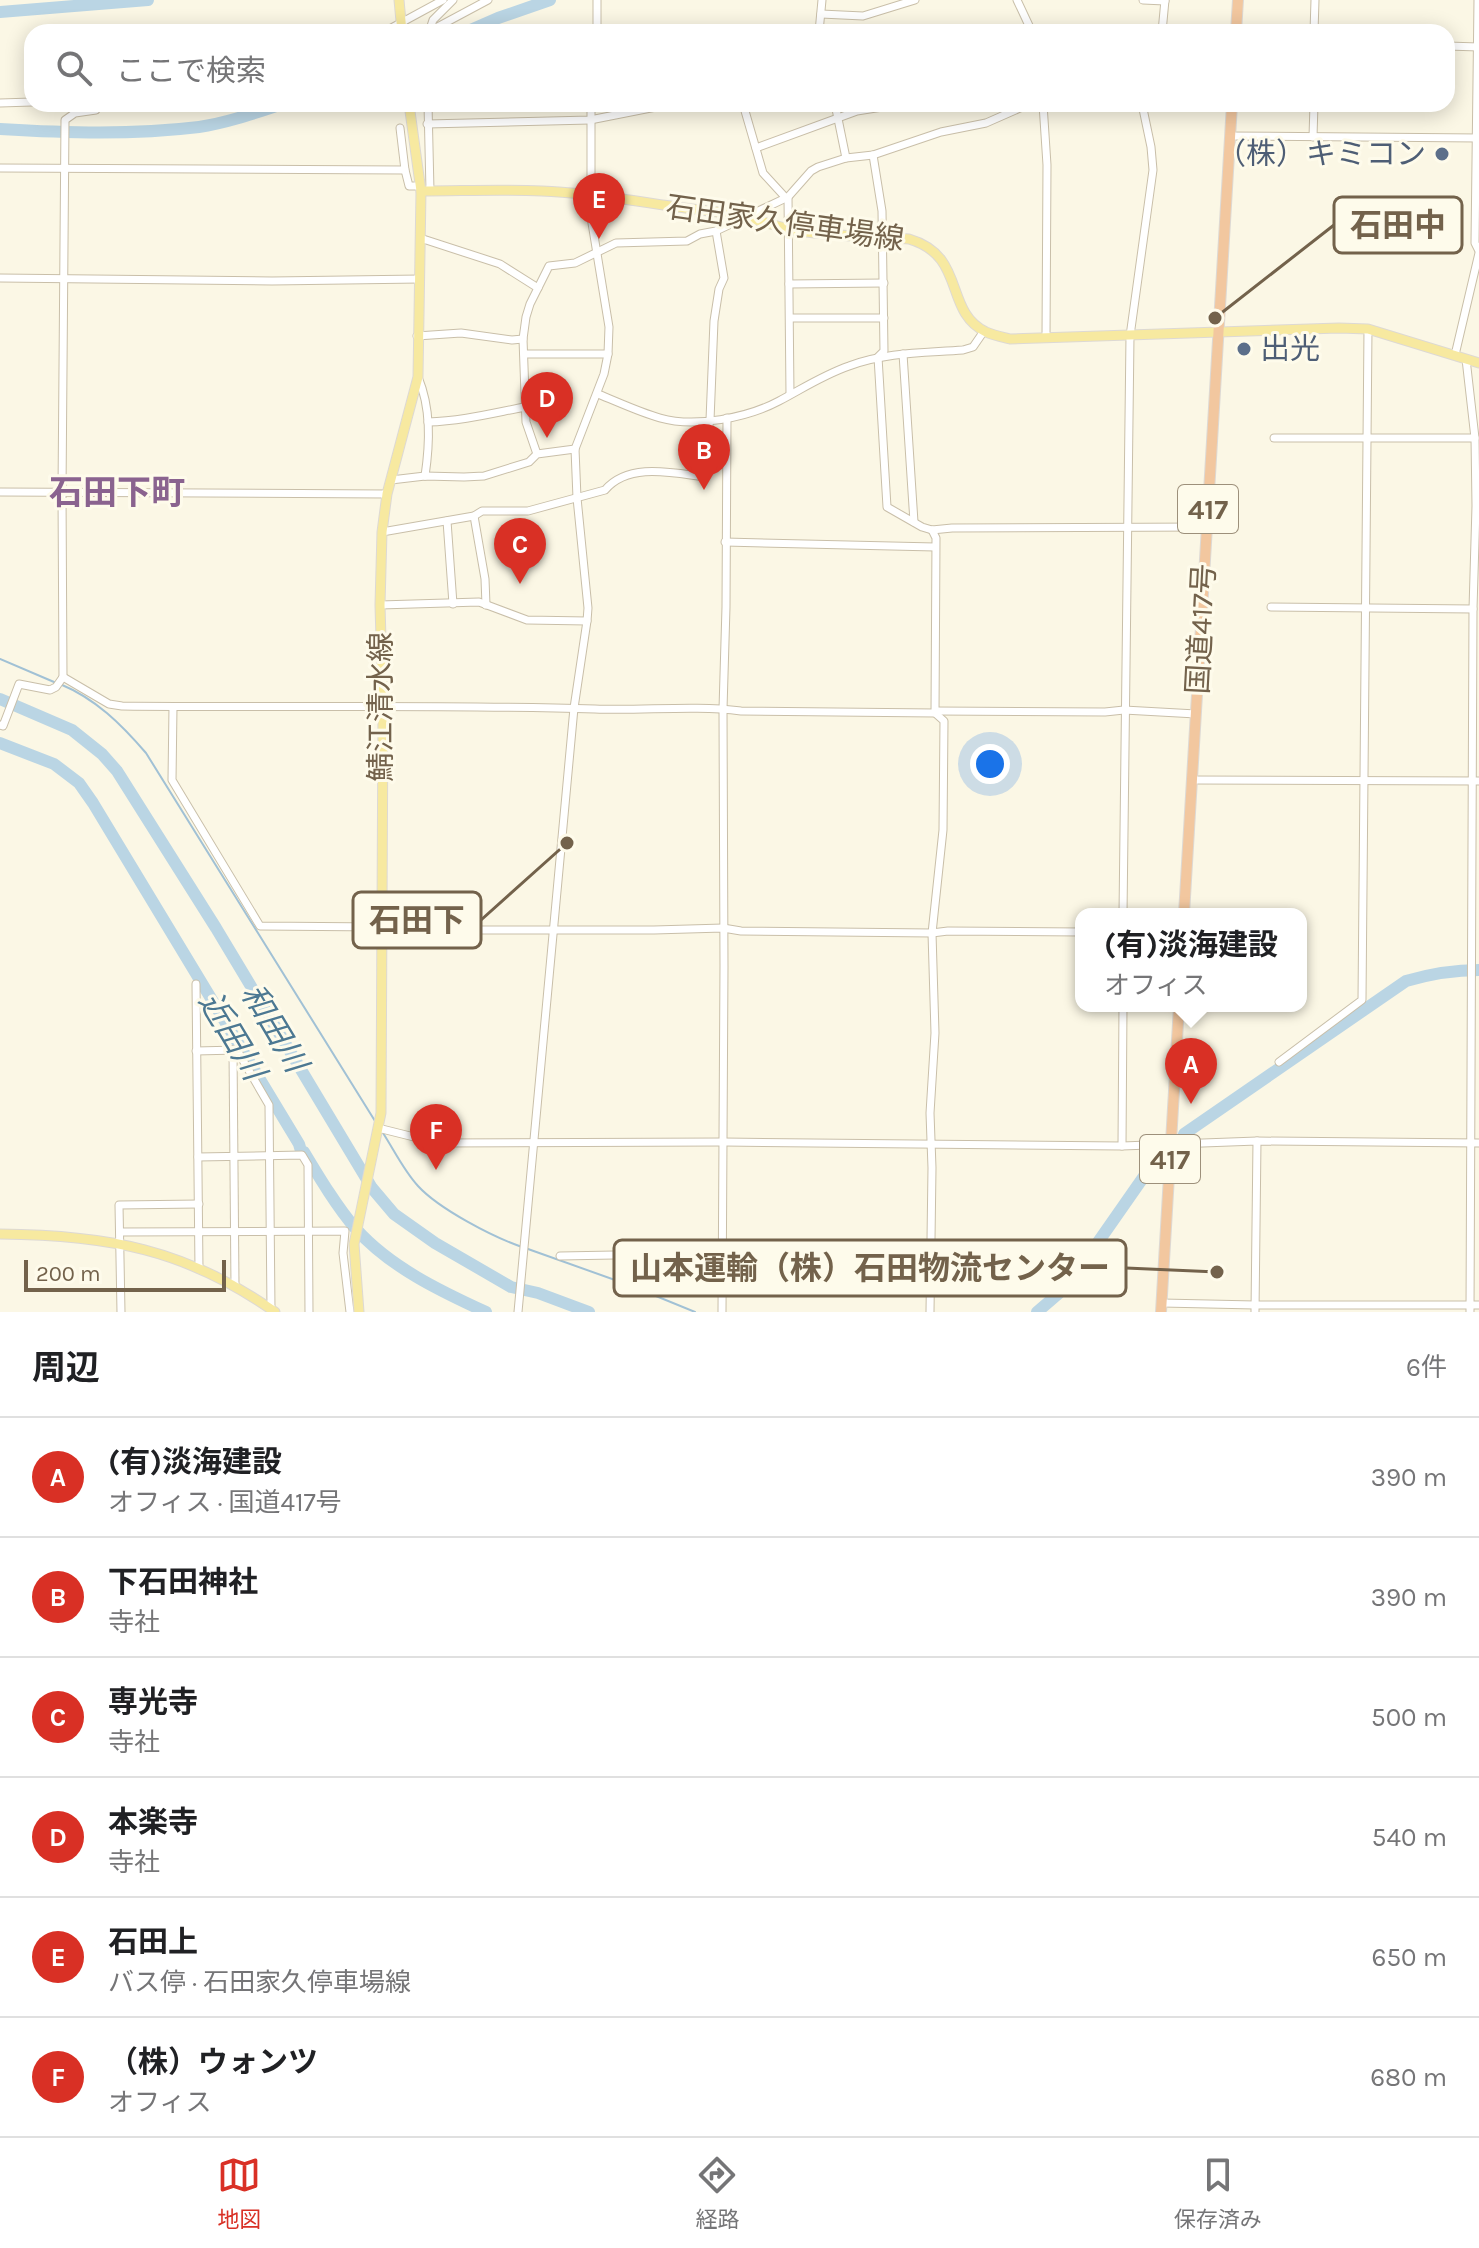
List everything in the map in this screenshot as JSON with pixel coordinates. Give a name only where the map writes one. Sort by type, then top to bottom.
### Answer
[{"type":"highway","points":[[1236,24],[1238,0]]},
{"type":"highway","name":"国道417号","points":[[1184,908],[1232,112]]},
{"type":"highway","name":"417","points":[[1162,1307],[1179,1012]]},
{"type":"main road","points":[[399,0],[401,23]]},
{"type":"main road","name":"鯖江清水線","points":[[359,1312],[354,1244],[381,1113],[382,532],[387,494],[418,377],[420,238],[424,189],[410,112]]},
{"type":"main road","name":"石田家久停車場線","points":[[424,189],[592,195],[745,216],[789,229],[831,236],[915,240],[939,256],[950,272],[960,304],[984,331]]},
{"type":"main road","points":[[984,331],[1010,339],[1368,329],[1479,363]]},
{"type":"main road","points":[[0,1234],[120,1243],[160,1253],[235,1287],[273,1310]]},
{"type":"street","points":[[401,23],[443,0]]},
{"type":"street","points":[[432,24],[453,0]]},
{"type":"street","points":[[444,24],[488,0]]},
{"type":"street","points":[[597,0],[597,24]]},
{"type":"street","points":[[820,24],[822,0]]},
{"type":"street","points":[[821,14],[863,16],[915,0]]},
{"type":"street","points":[[1017,0],[1028,24]]},
{"type":"street","points":[[1143,0],[1165,0],[1163,24]]},
{"type":"street","points":[[1314,24],[1315,0]]},
{"type":"street","points":[[1455,355],[1479,252],[1475,243],[1478,0]]},
{"type":"street","points":[[1455,46],[1478,46]]},
{"type":"street","points":[[0,103],[24,102]]},
{"type":"street","points":[[2,726],[19,684],[50,690],[63,677],[65,120],[82,112]]},
{"type":"street","points":[[400,128],[409,186],[424,189],[428,112]]},
{"type":"street","points":[[518,1312],[574,708],[588,608],[575,449],[598,394],[608,354],[609,327],[591,217],[590,112]]},
{"type":"street","points":[[427,124],[590,120],[630,112]]},
{"type":"street","points":[[745,112],[763,173],[787,197],[790,394]]},
{"type":"street","points":[[836,112],[846,158]]},
{"type":"street","points":[[756,148],[854,112]]},
{"type":"street","points":[[537,454],[526,422],[523,339],[526,317],[549,266],[575,263],[616,243],[687,241],[716,231],[787,197],[811,171],[846,158],[873,155],[941,132],[986,123],[1011,112]]},
{"type":"street","points":[[1043,112],[1047,195],[1046,337]]},
{"type":"street","points":[[1123,908],[1130,336],[1153,170],[1144,112]]},
{"type":"street","points":[[1313,137],[1314,112]]},
{"type":"street","points":[[1230,136],[1477,138]]},
{"type":"street","points":[[873,155],[882,211],[884,351],[878,357],[887,507],[932,530],[1207,527]]},
{"type":"street","points":[[0,168],[405,170]]},
{"type":"street","points":[[382,532],[474,516],[482,511],[528,511],[605,490],[627,474],[651,471],[705,477],[714,321],[724,278],[716,231]]},
{"type":"street","points":[[420,238],[500,264],[538,288]]},
{"type":"street","points":[[0,278],[420,279]]},
{"type":"street","points":[[789,284],[884,283]]},
{"type":"street","points":[[790,318],[884,318]]},
{"type":"street","points":[[1279,1062],[1362,1000],[1368,329]]},
{"type":"street","points":[[598,394],[676,422],[727,418],[761,410],[814,380],[878,357],[973,347],[984,331]]},
{"type":"street","points":[[417,336],[461,333],[523,339]]},
{"type":"street","points":[[524,354],[608,354]]},
{"type":"street","points":[[903,354],[914,522]]},
{"type":"street","points":[[1162,1307],[1473,1308],[1475,1143],[1471,964],[1476,781],[1473,609],[1478,506],[1475,438],[1466,359]]},
{"type":"street","points":[[418,377],[425,394],[428,422],[425,476]]},
{"type":"street","points":[[428,422],[483,416],[525,407]]},
{"type":"street","points":[[722,1312],[727,418]]},
{"type":"street","points":[[1274,438],[1475,438]]},
{"type":"street","points":[[391,480],[495,474],[529,462],[537,454],[575,449]]},
{"type":"street","points":[[0,492],[387,494]]},
{"type":"street","points":[[474,516],[485,579],[486,605]]},
{"type":"street","points":[[447,521],[453,604]]},
{"type":"street","points":[[930,1312],[930,1113],[935,1033],[932,933],[943,830],[944,721],[936,712],[936,538],[932,530]]},
{"type":"street","points":[[725,542],[935,547]]},
{"type":"street","points":[[380,605],[479,602],[527,620],[587,621]]},
{"type":"street","points":[[1271,607],[1473,609]]},
{"type":"street","points":[[63,677],[109,704],[122,706],[936,712],[1124,710],[1196,714]]},
{"type":"street","points":[[173,707],[172,780],[260,926],[381,927],[394,930],[723,928],[741,931],[1075,932]]},
{"type":"street","points":[[1192,780],[1476,781]]},
{"type":"street","points":[[196,984],[199,1269]]},
{"type":"street","points":[[1122,1146],[1123,1012]]},
{"type":"street","points":[[233,1050],[235,1287]]},
{"type":"street","points":[[196,1051],[237,1050],[269,1105],[273,1310]]},
{"type":"street","points":[[378,1128],[438,1143],[1122,1146],[1257,1141],[1475,1143]]},
{"type":"street","points":[[1255,1309],[1257,1141]]},
{"type":"street","points":[[198,1157],[302,1155],[308,1165],[309,1312]]},
{"type":"street","points":[[121,1312],[119,1205],[199,1204]]},
{"type":"street","points":[[120,1232],[345,1231],[343,1253],[350,1312]]},
{"type":"street","points":[[560,1256],[931,1254]]},
{"type":"waterway","points":[[0,12],[148,0]]},
{"type":"waterway","points":[[484,24],[550,0]]},
{"type":"waterway","points":[[0,129],[50,132],[174,130],[220,123],[257,112]]},
{"type":"waterway","points":[[0,659],[54,682]]},
{"type":"waterway","points":[[60,684],[107,713],[146,753],[375,1121]]},
{"type":"waterway","name":"和田川","points":[[0,699],[72,730],[102,754],[117,771],[216,928],[372,1188],[394,1214],[435,1243],[511,1287],[538,1293],[589,1312]]},
{"type":"waterway","name":"近田川","points":[[0,743],[54,764],[79,783],[301,1151],[356,1229],[400,1266],[434,1287],[486,1312]]},
{"type":"waterway","points":[[1184,1134],[1406,981],[1442,973],[1479,970]]},
{"type":"waterway","points":[[383,1133],[408,1174],[427,1195],[467,1221],[522,1247]]},
{"type":"waterway","points":[[1037,1312],[1058,1294],[1080,1268],[1161,1152]]},
{"type":"waterway","points":[[528,1249],[695,1312]]},
{"type":"place","name":"（株）キミコン","points":[[1442,154]]},
{"type":"place","name":"石田上","points":[[599,239]]},
{"type":"place","name":"石田中","points":[[1215,318]]},
{"type":"place","name":"出光","points":[[1244,349]]},
{"type":"place","name":"本楽寺","points":[[547,438]]},
{"type":"place","name":"下石田神社","points":[[704,490]]},
{"type":"place","name":"専光寺","points":[[520,584]]},
{"type":"place","name":"石田下","points":[[567,843]]},
{"type":"place","name":"(有)淡海建設","points":[[1191,1104]]},
{"type":"place","name":"（株）ウォンツ","points":[[436,1170]]},
{"type":"place","name":"山本運輸（株）石田物流センター","points":[[1217,1272]]},
{"type":"district","name":"石田下町","points":[[117,493]]}]
